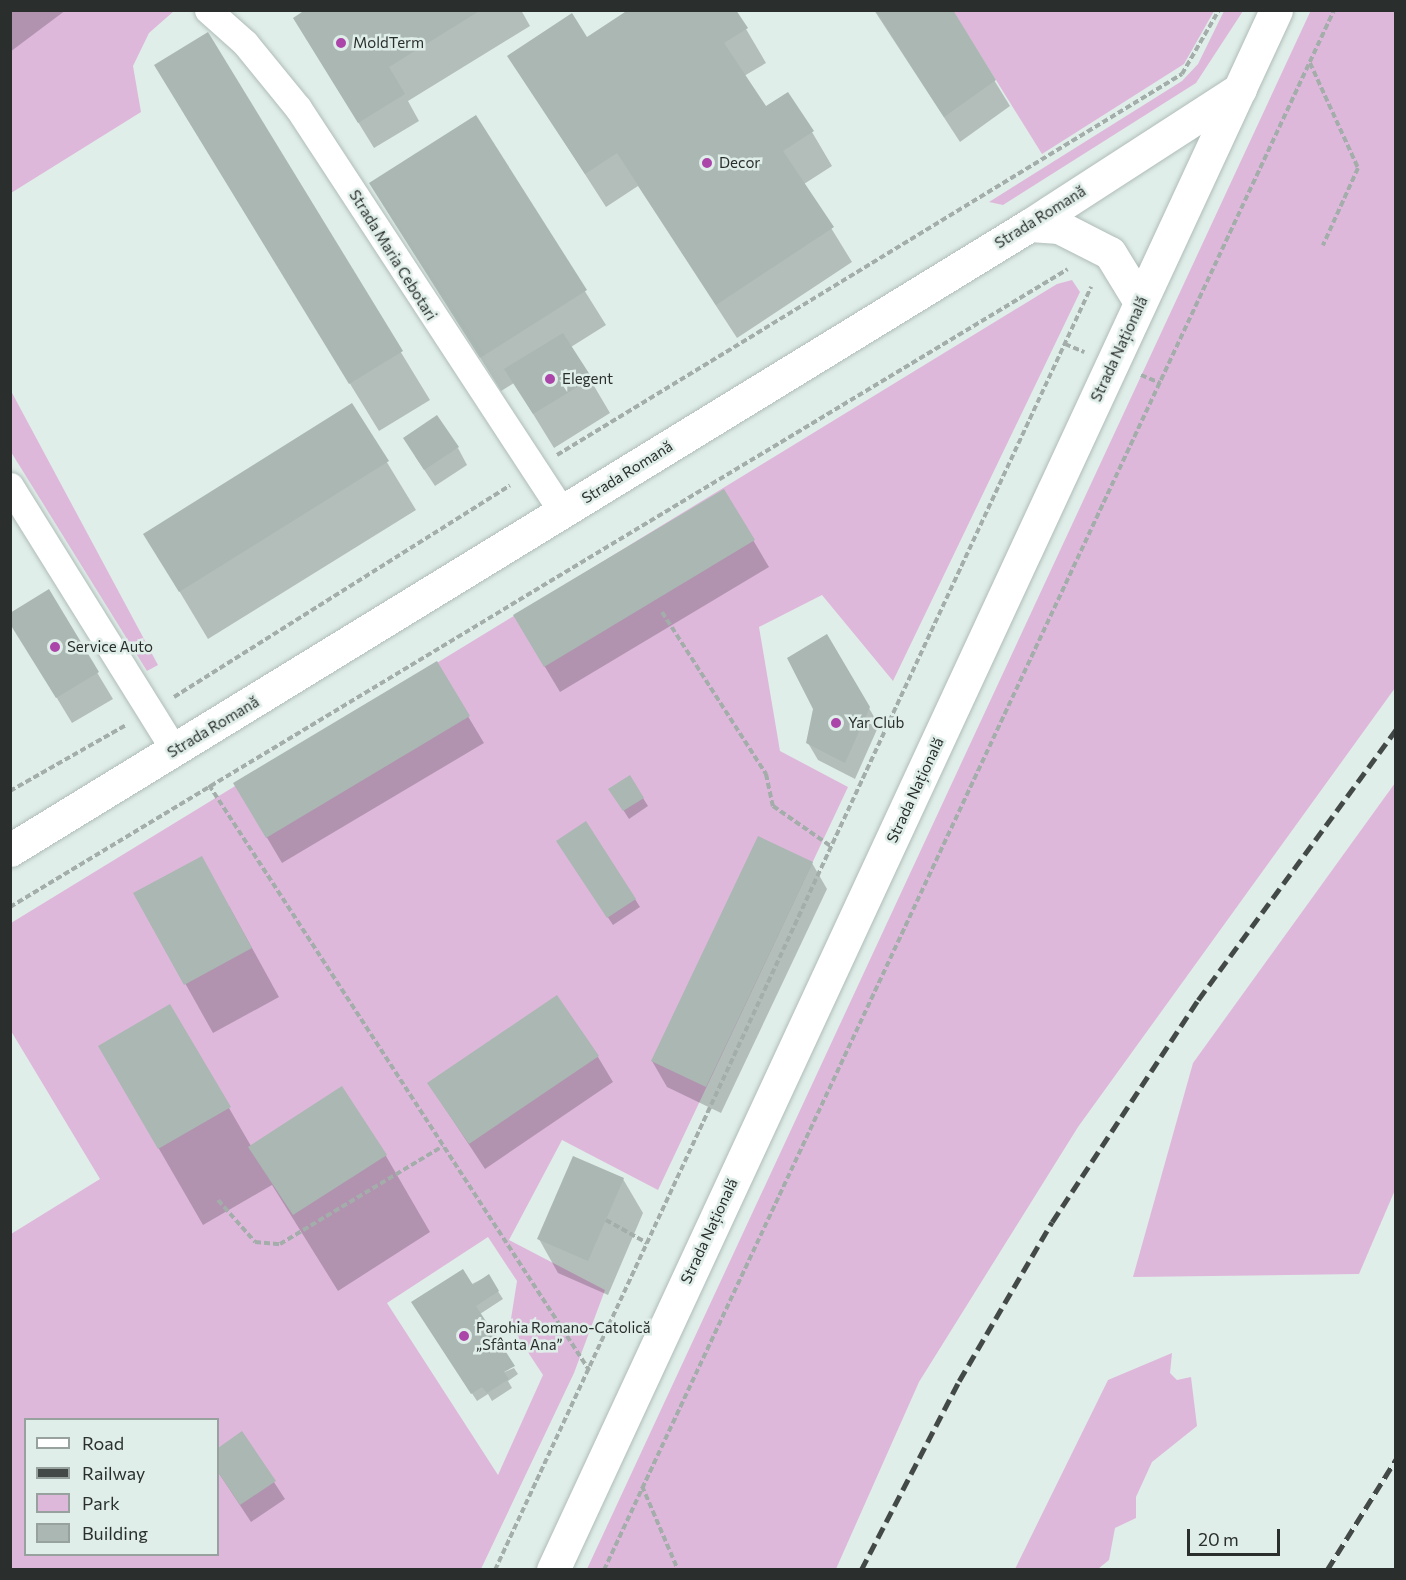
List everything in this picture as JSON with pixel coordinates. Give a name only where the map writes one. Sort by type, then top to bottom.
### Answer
[{"type":"main road","name":"Strada Națională","points":[[553,1569],[1276,10]]},
{"type":"main road","name":"Strada Romană","points":[[10,850],[1030,225],[1240,89]]},
{"type":"main road","points":[[1030,225],[1059,227],[1110,253],[1140,302]]},
{"type":"street","name":"Strada Maria Cebotari","points":[[208,10],[245,43],[298,108],[562,512]]},
{"type":"street","points":[[10,486],[148,712],[175,751]]},
{"type":"path","points":[[10,791],[148,712],[533,470],[1182,75],[1220,10]]},
{"type":"path","points":[[604,1569],[1334,10]]},
{"type":"path","points":[[1310,63],[1358,168],[1323,244]]},
{"type":"path","points":[[10,907],[1069,268],[1077,272]]},
{"type":"path","points":[[495,1569],[1092,288],[1086,276]]},
{"type":"path","points":[[662,612],[766,774],[772,806],[832,847]]},
{"type":"path","points":[[209,785],[589,1370]]},
{"type":"path","points":[[218,1200],[255,1242],[280,1244],[443,1146]]},
{"type":"path","points":[[606,1220],[648,1243]]},
{"type":"path","points":[[642,1486],[678,1569]]},
{"type":"green space","points":[[11,10],[174,11],[149,33],[133,66],[141,112],[11,193]]},
{"type":"green space","points":[[1311,10],[1395,11],[1395,688],[1078,1127],[919,1382],[836,1569],[587,1569]]},
{"type":"green space","points":[[953,11],[1214,11],[1184,64],[1042,154]]},
{"type":"green space","points":[[1224,11],[1243,11],[1196,83],[1003,205],[989,202],[1182,81],[1198,64]]},
{"type":"green space","points":[[1072,280],[1080,292],[893,681],[822,595],[759,627],[780,751],[848,787],[658,1190],[562,1140],[509,1240],[605,1290],[574,1373],[481,1569],[11,1569],[11,1234],[100,1179],[11,1031],[11,923],[1057,284]],"holes":[[[488,1237],[517,1281],[510,1325],[543,1375],[498,1475],[387,1303]]]},
{"type":"green space","points":[[11,391],[158,665],[147,671],[11,452]]},
{"type":"green space","points":[[1395,783],[1395,1190],[1359,1274],[1133,1277],[1193,1063]]},
{"type":"green space","points":[[1172,1353],[1170,1373],[1177,1380],[1191,1377],[1197,1426],[1152,1462],[1136,1497],[1136,1518],[1115,1528],[1109,1560],[1098,1569],[1015,1569],[1108,1380]]},
{"type":"building","name":"MoldTerm","points":[[305,10],[481,10],[389,67],[405,94],[358,123],[293,18]]},
{"type":"building","name":"Decor","points":[[628,10],[736,10],[748,28],[724,43],[766,106],[788,92],[814,131],[783,151],[834,227],[716,305],[617,153],[585,174],[507,56],[572,13],[587,37]]},
{"type":"building","points":[[875,10],[953,10],[996,80],[944,117]]},
{"type":"building","points":[[208,32],[403,351],[349,384],[154,65]]},
{"type":"building","points":[[476,115],[587,290],[480,358],[369,183]]},
{"type":"building","points":[[563,333],[592,378],[533,414],[504,369]]},
{"type":"building","points":[[352,403],[389,461],[179,592],[143,534]]},
{"type":"building","points":[[437,415],[459,447],[424,470],[403,438]]},
{"type":"building","points":[[724,489],[755,540],[544,667],[513,615]]},
{"type":"building","points":[[49,589],[99,672],[56,698],[10,624],[10,613]]},
{"type":"building","points":[[827,634],[870,707],[845,763],[806,743],[813,709],[787,658]]},
{"type":"building","points":[[437,661],[470,716],[266,838],[233,783]]},
{"type":"building","points":[[630,775],[644,798],[623,811],[608,789]]},
{"type":"building","points":[[586,821],[636,899],[607,918],[556,841]]},
{"type":"building","points":[[758,836],[813,862],[706,1087],[651,1061]]},
{"type":"building","points":[[202,856],[252,948],[184,985],[133,893]]},
{"type":"building","points":[[557,995],[599,1056],[469,1144],[427,1083]]},
{"type":"building","points":[[170,1004],[231,1107],[158,1149],[98,1046]]},
{"type":"building","points":[[342,1086],[387,1155],[293,1215],[248,1147]]},
{"type":"building","points":[[573,1156],[624,1178],[588,1261],[537,1239]]},
{"type":"building","name":"Parohia Romano-Catolică „Sfânta Ana”","points":[[463,1269],[473,1285],[489,1274],[499,1291],[476,1306],[515,1366],[504,1372],[509,1379],[487,1393],[482,1387],[471,1394],[411,1302]]},
{"type":"building","points":[[242,1431],[276,1481],[240,1505],[219,1474],[219,1447]]},
{"type":"railway","points":[[861,1570],[959,1381],[1052,1222],[1198,1000],[1396,729]]},
{"type":"railway","points":[[1327,1570],[1396,1459]]},
{"type":"place","name":"MoldTerm","points":[[341,43]]},
{"type":"place","name":"Decor","points":[[707,163]]},
{"type":"place","name":"Elegent","points":[[550,379]]},
{"type":"place","name":"Service Auto","points":[[55,647]]},
{"type":"place","name":"Yar Club","points":[[836,723]]},
{"type":"place","name":"Parohia Romano-Catolică „Sfânta Ana”","points":[[464,1336]]}]
